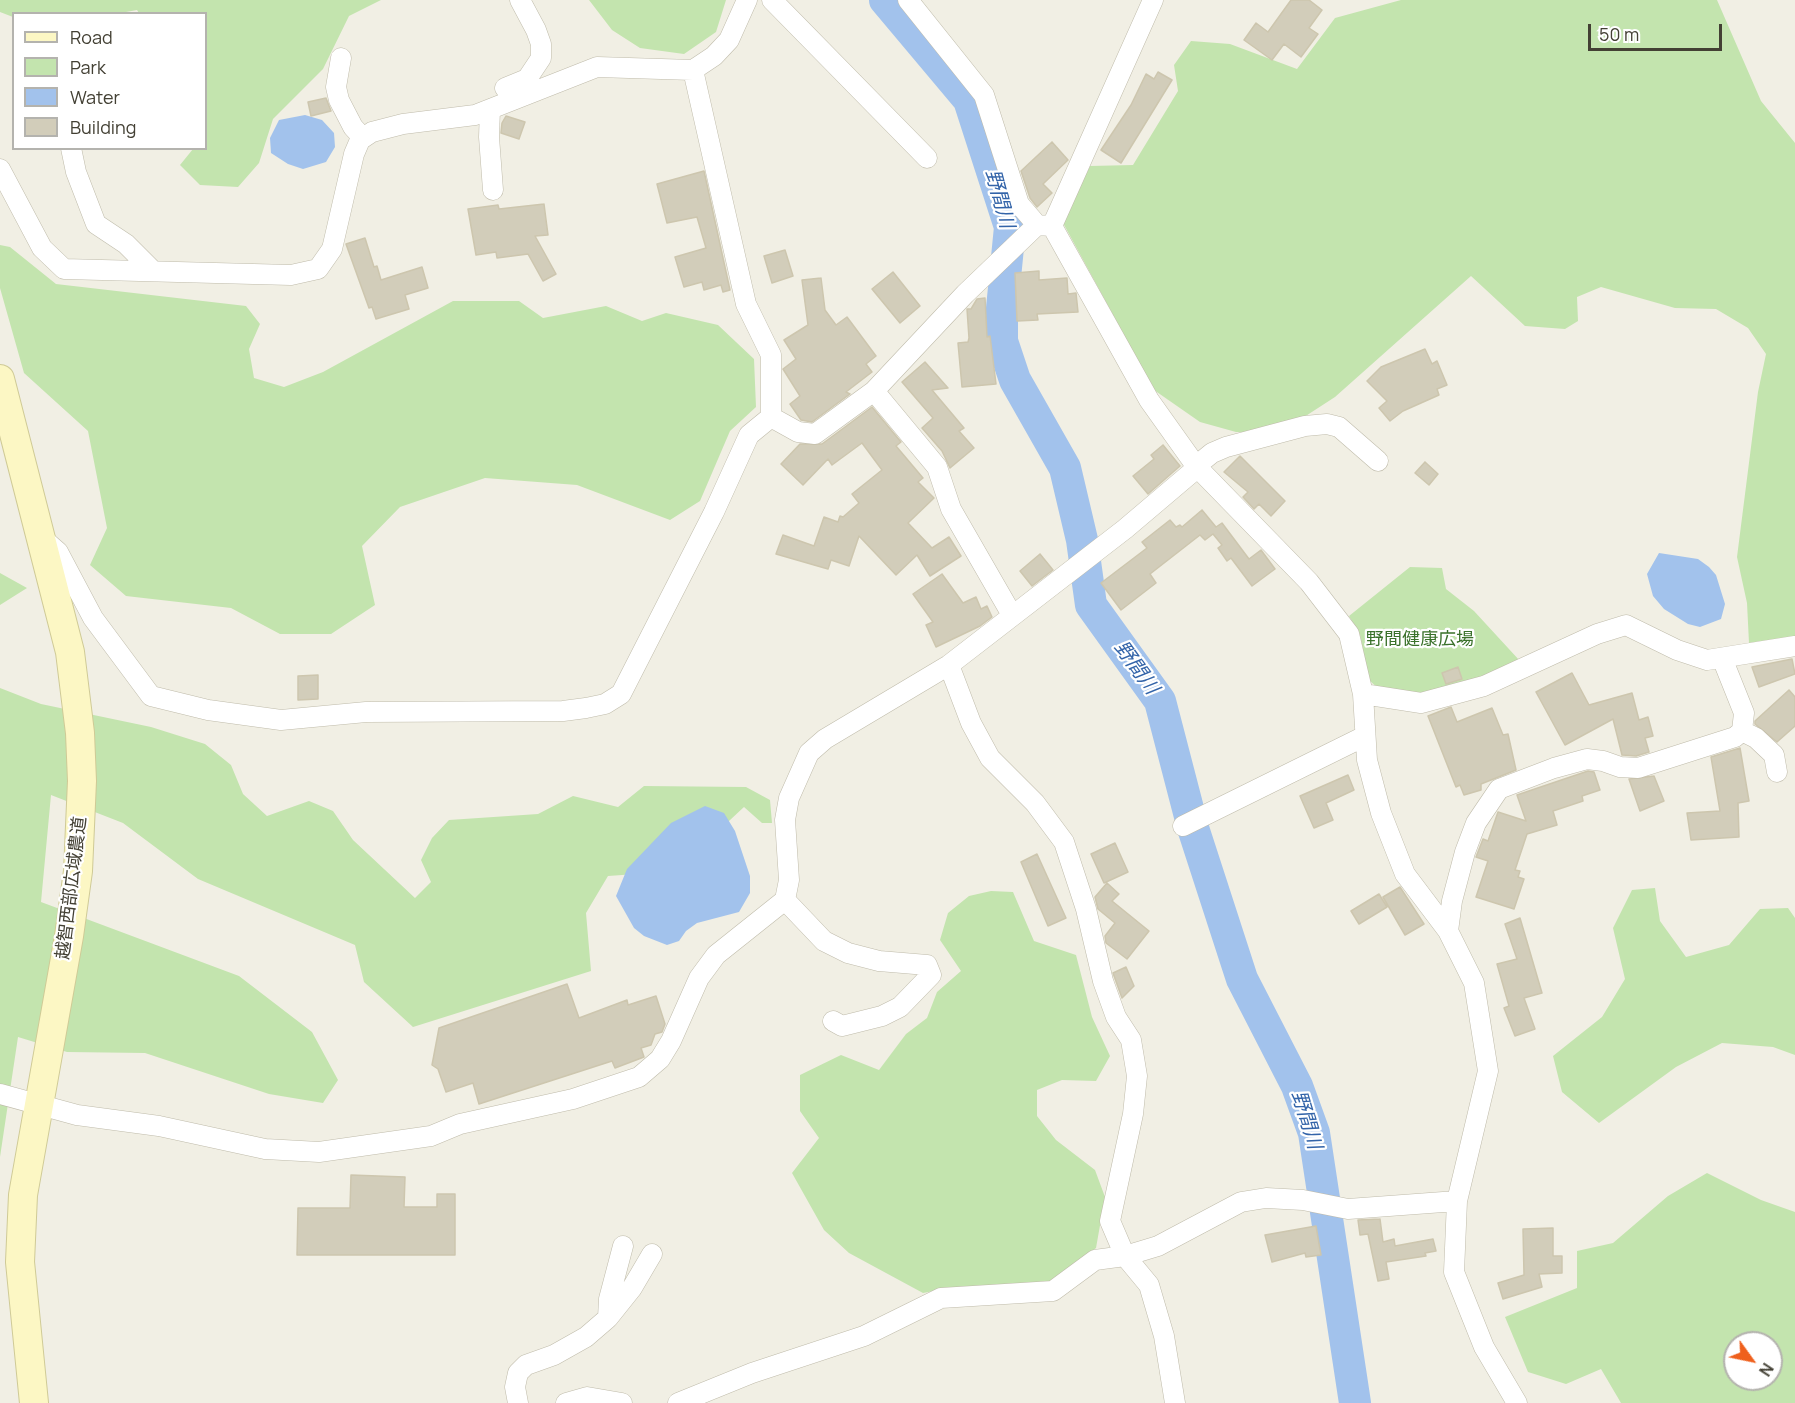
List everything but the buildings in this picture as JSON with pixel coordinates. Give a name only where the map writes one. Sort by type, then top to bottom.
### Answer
[{"type":"street","points":[[493,190],[489,137],[494,106],[506,87],[527,79],[541,57],[539,37],[520,0]]},
{"type":"street","points":[[0,169],[42,248],[64,269],[291,274],[318,269],[332,249],[354,154],[363,138],[372,132],[403,124],[475,115],[597,67],[693,70],[714,56],[729,40],[747,0]]},
{"type":"street","points":[[772,0],[927,158]]},
{"type":"street","points":[[908,0],[984,95],[1019,204],[1044,225],[1149,400],[1197,467],[1309,582],[1349,634],[1363,694],[1366,760],[1381,813],[1405,874],[1448,931],[1474,983],[1488,1071],[1456,1201],[1454,1272],[1484,1347],[1517,1403]]},
{"type":"street","points":[[771,417],[798,432],[815,434],[874,391],[965,294],[1044,225],[1153,0]]},
{"type":"street","points":[[341,58],[336,87],[339,100],[353,127],[363,138]]},
{"type":"street","points":[[693,70],[746,304],[771,355],[771,417]]},
{"type":"street","points":[[71,150],[76,172],[96,224],[126,244],[153,271]]},
{"type":"street","name":"越智西部広域農道","points":[[0,379],[70,652],[80,733],[82,781],[73,904],[23,1195],[20,1262],[34,1403]]},
{"type":"street","points":[[874,391],[937,467],[951,509],[1012,615]]},
{"type":"street","points":[[40,536],[58,552],[93,618],[152,696],[208,710],[281,720],[366,712],[563,711],[605,705],[621,694],[714,512],[749,435],[771,417]]},
{"type":"street","points":[[0,1094],[77,1115],[159,1126],[265,1149],[319,1152],[431,1136],[460,1124],[573,1100],[639,1077],[660,1059],[675,1033],[699,978],[716,955],[785,900],[789,880],[785,820],[789,798],[809,753],[825,739],[949,665],[1125,530],[1212,453],[1226,447],[1305,426],[1327,424],[1345,432],[1378,461]]},
{"type":"street","points":[[1363,694],[1421,703],[1484,687],[1597,634],[1626,625],[1677,650],[1707,660],[1795,646]]},
{"type":"street","points":[[1448,931],[1452,901],[1465,852],[1476,823],[1499,789],[1554,768],[1587,759],[1603,761],[1620,767],[1638,768],[1736,737],[1742,731],[1744,713],[1722,658]]},
{"type":"street","points":[[949,665],[971,723],[990,758],[1035,803],[1064,842],[1086,909],[1103,981],[1116,1017],[1131,1040],[1137,1076],[1133,1114],[1110,1221],[1125,1256],[1149,1285],[1164,1336],[1175,1403]]},
{"type":"street","points":[[1742,731],[1756,738],[1774,755],[1777,772]]},
{"type":"street","points":[[1183,826],[1365,736]]},
{"type":"street","points":[[785,900],[824,941],[848,954],[879,962],[927,965],[931,975],[900,1007],[882,1016],[842,1026],[833,1022]]},
{"type":"street","points":[[678,1403],[752,1373],[864,1336],[941,1298],[1053,1291],[1095,1260],[1125,1256],[1158,1246],[1241,1202],[1266,1198],[1303,1200],[1348,1209],[1456,1201]]},
{"type":"street","points":[[608,1318],[609,1299],[623,1246]]},
{"type":"street","points":[[518,1403],[515,1387],[518,1373],[526,1365],[554,1355],[586,1336],[608,1318],[632,1288],[652,1254]]},
{"type":"street","points":[[566,1403],[587,1396],[622,1403]]},
{"type":"green space","points":[[0,0],[381,0],[349,16],[323,69],[273,119],[259,163],[238,187],[200,185],[180,165],[192,150],[207,150],[207,12],[138,12],[137,10],[126,12],[12,12],[12,17],[0,12]]},
{"type":"green space","points":[[589,0],[726,0],[716,32],[684,54],[640,48],[612,30]]},
{"type":"green space","points":[[1401,0],[1717,0],[1761,101],[1795,143],[1795,636],[1749,643],[1747,603],[1737,557],[1758,392],[1766,354],[1748,328],[1716,309],[1675,308],[1601,287],[1577,297],[1578,321],[1565,329],[1525,326],[1471,276],[1335,397],[1281,432],[1236,432],[1200,422],[1154,390],[1063,223],[1090,166],[1133,165],[1178,91],[1174,65],[1191,41],[1230,44],[1297,69],[1335,18]]},
{"type":"green space","points":[[0,245],[10,247],[56,284],[246,306],[260,324],[249,349],[254,378],[284,387],[323,372],[453,301],[519,301],[543,318],[606,306],[642,321],[666,313],[718,325],[754,359],[756,407],[730,431],[700,501],[670,520],[577,485],[485,478],[400,507],[362,546],[375,605],[331,634],[280,634],[231,608],[126,596],[90,565],[107,528],[88,431],[24,373],[0,288]]},
{"type":"green space","name":"野間健康広場","points":[[1410,567],[1442,568],[1446,589],[1474,611],[1520,661],[1498,675],[1423,699],[1381,691],[1369,680],[1360,635],[1349,616]]},
{"type":"green space","points":[[0,573],[27,588],[0,605]]},
{"type":"green space","points":[[0,688],[41,704],[151,727],[205,744],[231,765],[243,794],[267,816],[309,801],[333,811],[353,840],[415,898],[431,882],[421,860],[432,838],[449,820],[538,814],[573,796],[618,807],[644,786],[746,787],[770,800],[772,823],[762,823],[744,807],[715,834],[650,873],[608,876],[586,913],[591,971],[413,1027],[364,982],[355,945],[198,879],[123,823],[51,795],[41,902],[239,976],[312,1032],[338,1080],[323,1103],[269,1094],[145,1053],[67,1052],[18,1037],[0,1157]]},
{"type":"green space","points":[[1655,888],[1660,921],[1686,957],[1729,945],[1760,909],[1788,908],[1795,918],[1795,1055],[1773,1047],[1722,1043],[1676,1067],[1599,1123],[1562,1092],[1553,1056],[1602,1017],[1625,979],[1613,928],[1632,890]]},
{"type":"green space","points":[[991,891],[1013,892],[1034,941],[1076,955],[1092,1017],[1110,1056],[1096,1081],[1062,1080],[1037,1090],[1037,1116],[1056,1140],[1095,1170],[1105,1197],[1096,1248],[1052,1281],[944,1289],[923,1293],[849,1253],[824,1230],[792,1173],[819,1138],[800,1111],[800,1075],[841,1055],[879,1070],[906,1034],[927,1018],[937,992],[961,971],[940,940],[948,913],[969,896]]},
{"type":"green space","points":[[1707,1173],[1761,1200],[1795,1212],[1795,1403],[1621,1403],[1601,1369],[1566,1384],[1528,1372],[1505,1317],[1577,1288],[1577,1251],[1613,1243],[1668,1196]]},
{"type":"water","points":[[305,115],[322,120],[334,133],[335,147],[326,162],[303,169],[288,164],[271,153],[270,138],[279,120]]},
{"type":"water","points":[[1659,553],[1698,559],[1709,567],[1716,575],[1725,604],[1721,619],[1700,627],[1688,624],[1664,609],[1653,596],[1647,574]]},
{"type":"water","points":[[705,806],[724,813],[735,831],[750,876],[750,893],[739,912],[697,923],[686,931],[679,941],[667,945],[644,936],[634,928],[616,896],[627,869],[671,823]]},
{"type":"waterway","name":"野間川","points":[[885,0],[969,100],[1010,227],[1002,308],[1002,341],[1015,380],[1065,468],[1082,540],[1091,605],[1160,701],[1193,828],[1242,979],[1297,1086],[1314,1133],[1355,1403]]}]
